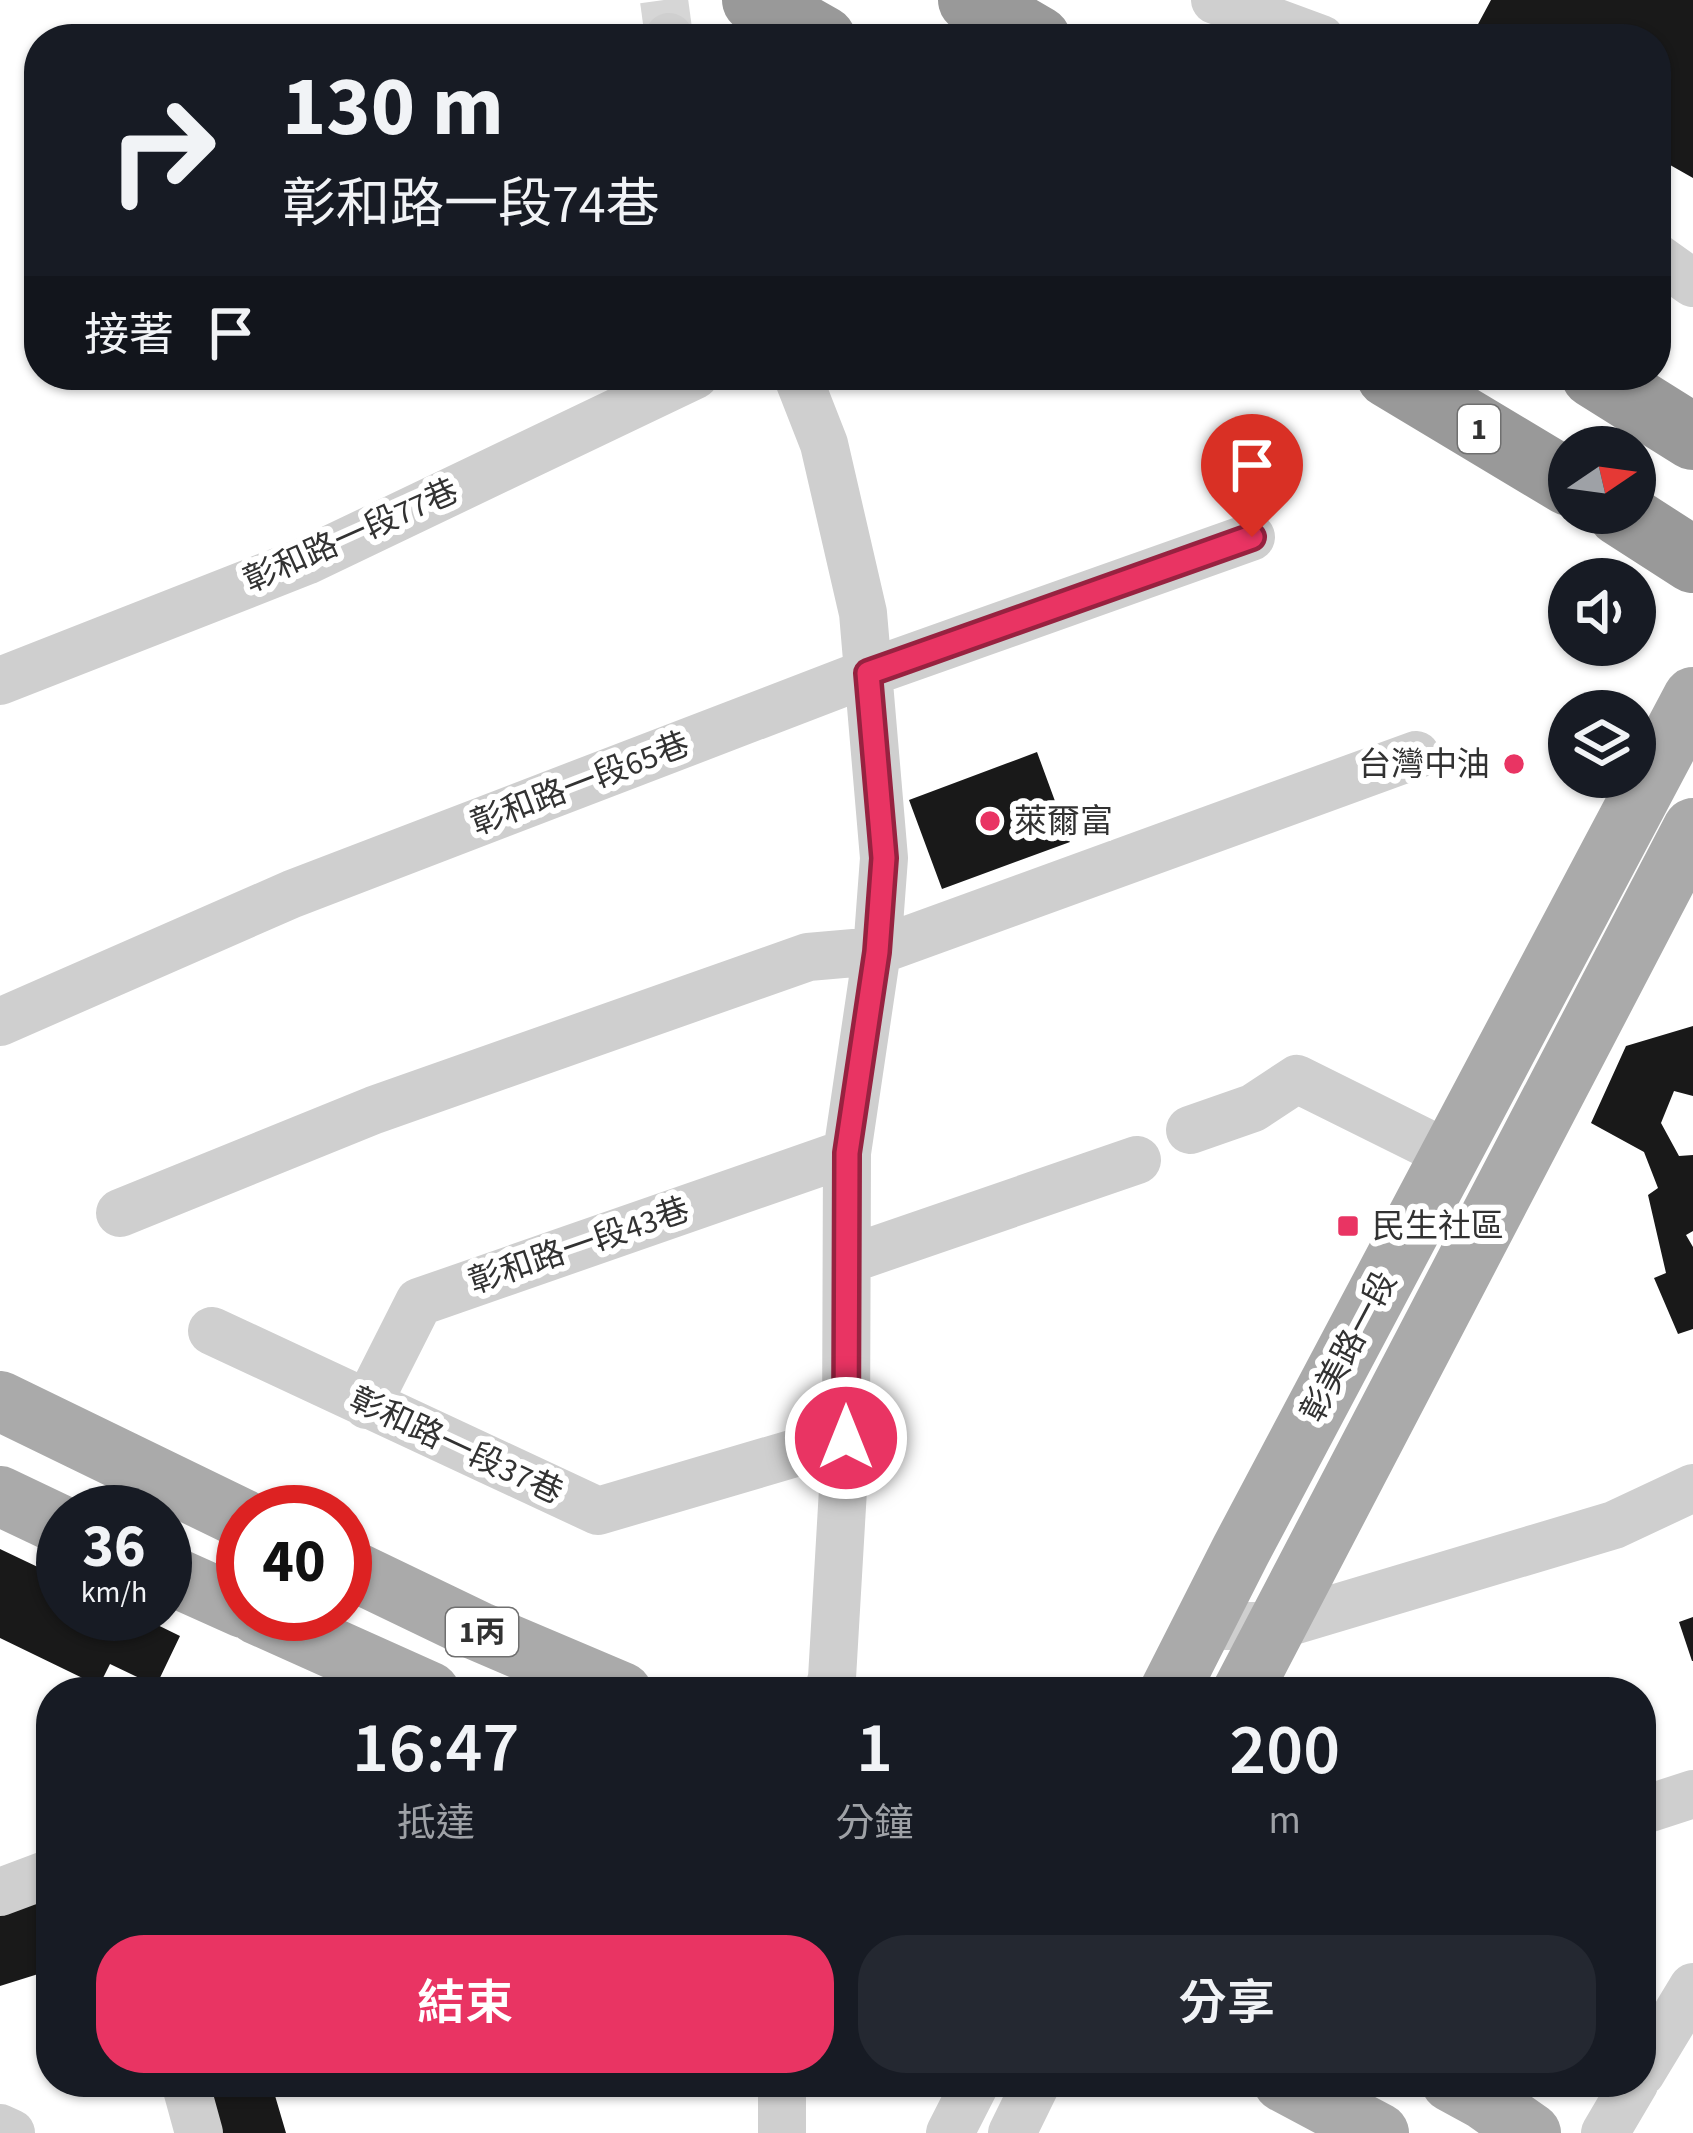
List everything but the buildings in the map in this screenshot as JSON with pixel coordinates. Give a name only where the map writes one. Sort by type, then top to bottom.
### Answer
[{"type":"highway","points":[[755,0],[797,24]]},
{"type":"highway","points":[[971,0],[1012,24]]},
{"type":"highway","name":"1","points":[[1414,390],[1548,470]]},
{"type":"highway","points":[[1618,390],[1687,434]]},
{"type":"highway","points":[[1653,534],[1693,560]]},
{"type":"main road","name":"彰美路一段","points":[[1177,1677],[1450,1155],[1679,757],[1693,697]]},
{"type":"main road","name":"彰美路一段","points":[[1250,1677],[1693,828]]},
{"type":"main road","points":[[0,1401],[216,1506]]},
{"type":"main road","points":[[0,1496],[36,1513]]},
{"type":"main road","name":"1丙","points":[[372,1580],[587,1677]]},
{"type":"main road","name":"1丙","points":[[316,1641],[397,1677]]},
{"type":"main road","points":[[1311,2097],[1379,2133]]},
{"type":"main road","points":[[1478,2097],[1532,2133]]},
{"type":"street","points":[[1215,0],[1280,24]]},
{"type":"street","name":"彰和路一段77巷","points":[[0,681],[306,560],[663,390]]},
{"type":"street","points":[[803,390],[824,444],[863,613],[884,858],[877,952],[847,1153],[846,1438],[832,1677]]},
{"type":"street","name":"彰和路一段65巷","points":[[0,1022],[292,894],[868,673],[1252,537]]},
{"type":"street","points":[[120,1213],[374,1110],[808,957],[877,952],[1416,755]]},
{"type":"street","points":[[1190,1130],[1253,1108],[1298,1078],[1450,1155]]},
{"type":"street","name":"彰和路一段43巷","points":[[368,1405],[419,1302],[847,1153]]},
{"type":"street","points":[[847,1260],[1137,1160]]},
{"type":"street","name":"彰和路一段37巷","points":[[212,1331],[598,1511],[846,1438]]},
{"type":"street","points":[[1203,1625],[1276,1626],[1614,1525],[1693,1488]]},
{"type":"street","points":[[1656,1806],[1693,1794]]},
{"type":"street","points":[[0,1892],[36,1879]]},
{"type":"street","points":[[1656,2048],[1693,1987]]},
{"type":"street","points":[[188,2097],[199,2133]]},
{"type":"street","points":[[782,2097],[782,2133]]},
{"type":"street","points":[[950,2133],[968,2097]]},
{"type":"street","points":[[1012,2133],[1030,2097]]},
{"type":"street","points":[[1604,2133],[1626,2097]]},
{"type":"street","points":[[0,2128],[11,2133]]},
{"type":"tunnel","points":[[664,0],[667,24]]},
{"type":"place","name":"台灣中油","points":[[1514,764]]},
{"type":"place","name":"萊爾富","points":[[990,821]]},
{"type":"place","name":"民生社區","points":[[1348,1226]]},
{"type":"route","points":[[846,1438],[847,1153],[877,952],[884,858],[868,673],[1252,537]]}]
